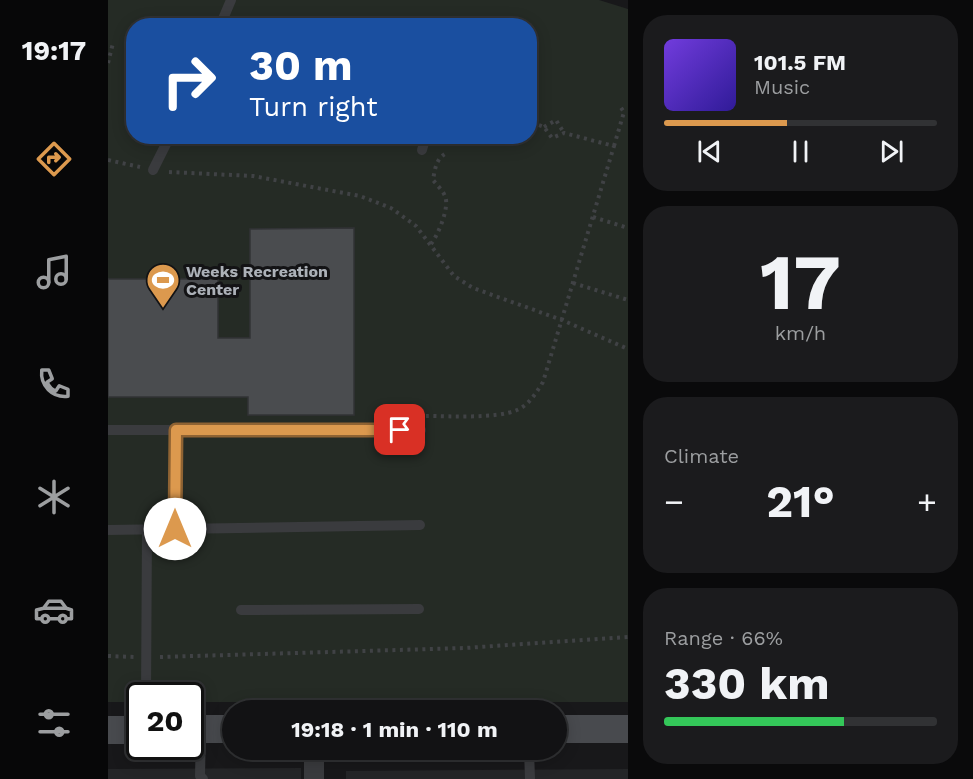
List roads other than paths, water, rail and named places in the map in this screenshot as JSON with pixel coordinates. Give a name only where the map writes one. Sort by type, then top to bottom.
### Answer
[{"type":"main road","points":[[204,729],[222,729]]},
{"type":"main road","points":[[567,729],[628,729]]},
{"type":"main road","points":[[108,730],[126,730]]},
{"type":"street","points":[[314,760],[314,779]]},
{"type":"lane","points":[[223,18],[231,0]]},
{"type":"lane","points":[[153,170],[166,144]]},
{"type":"lane","points":[[422,150],[424,144]]},
{"type":"lane","points":[[108,430],[421,430]]},
{"type":"lane","points":[[175,529],[176,430]]},
{"type":"lane","points":[[108,530],[420,525]]},
{"type":"lane","points":[[146,682],[147,530]]},
{"type":"lane","points":[[241,610],[419,609]]},
{"type":"lane","points":[[199,760],[200,776],[203,779]]},
{"type":"lane","points":[[530,760],[530,779]]},
{"type":"place","name":"Weeks Recreation Center","points":[[163,309]]}]
